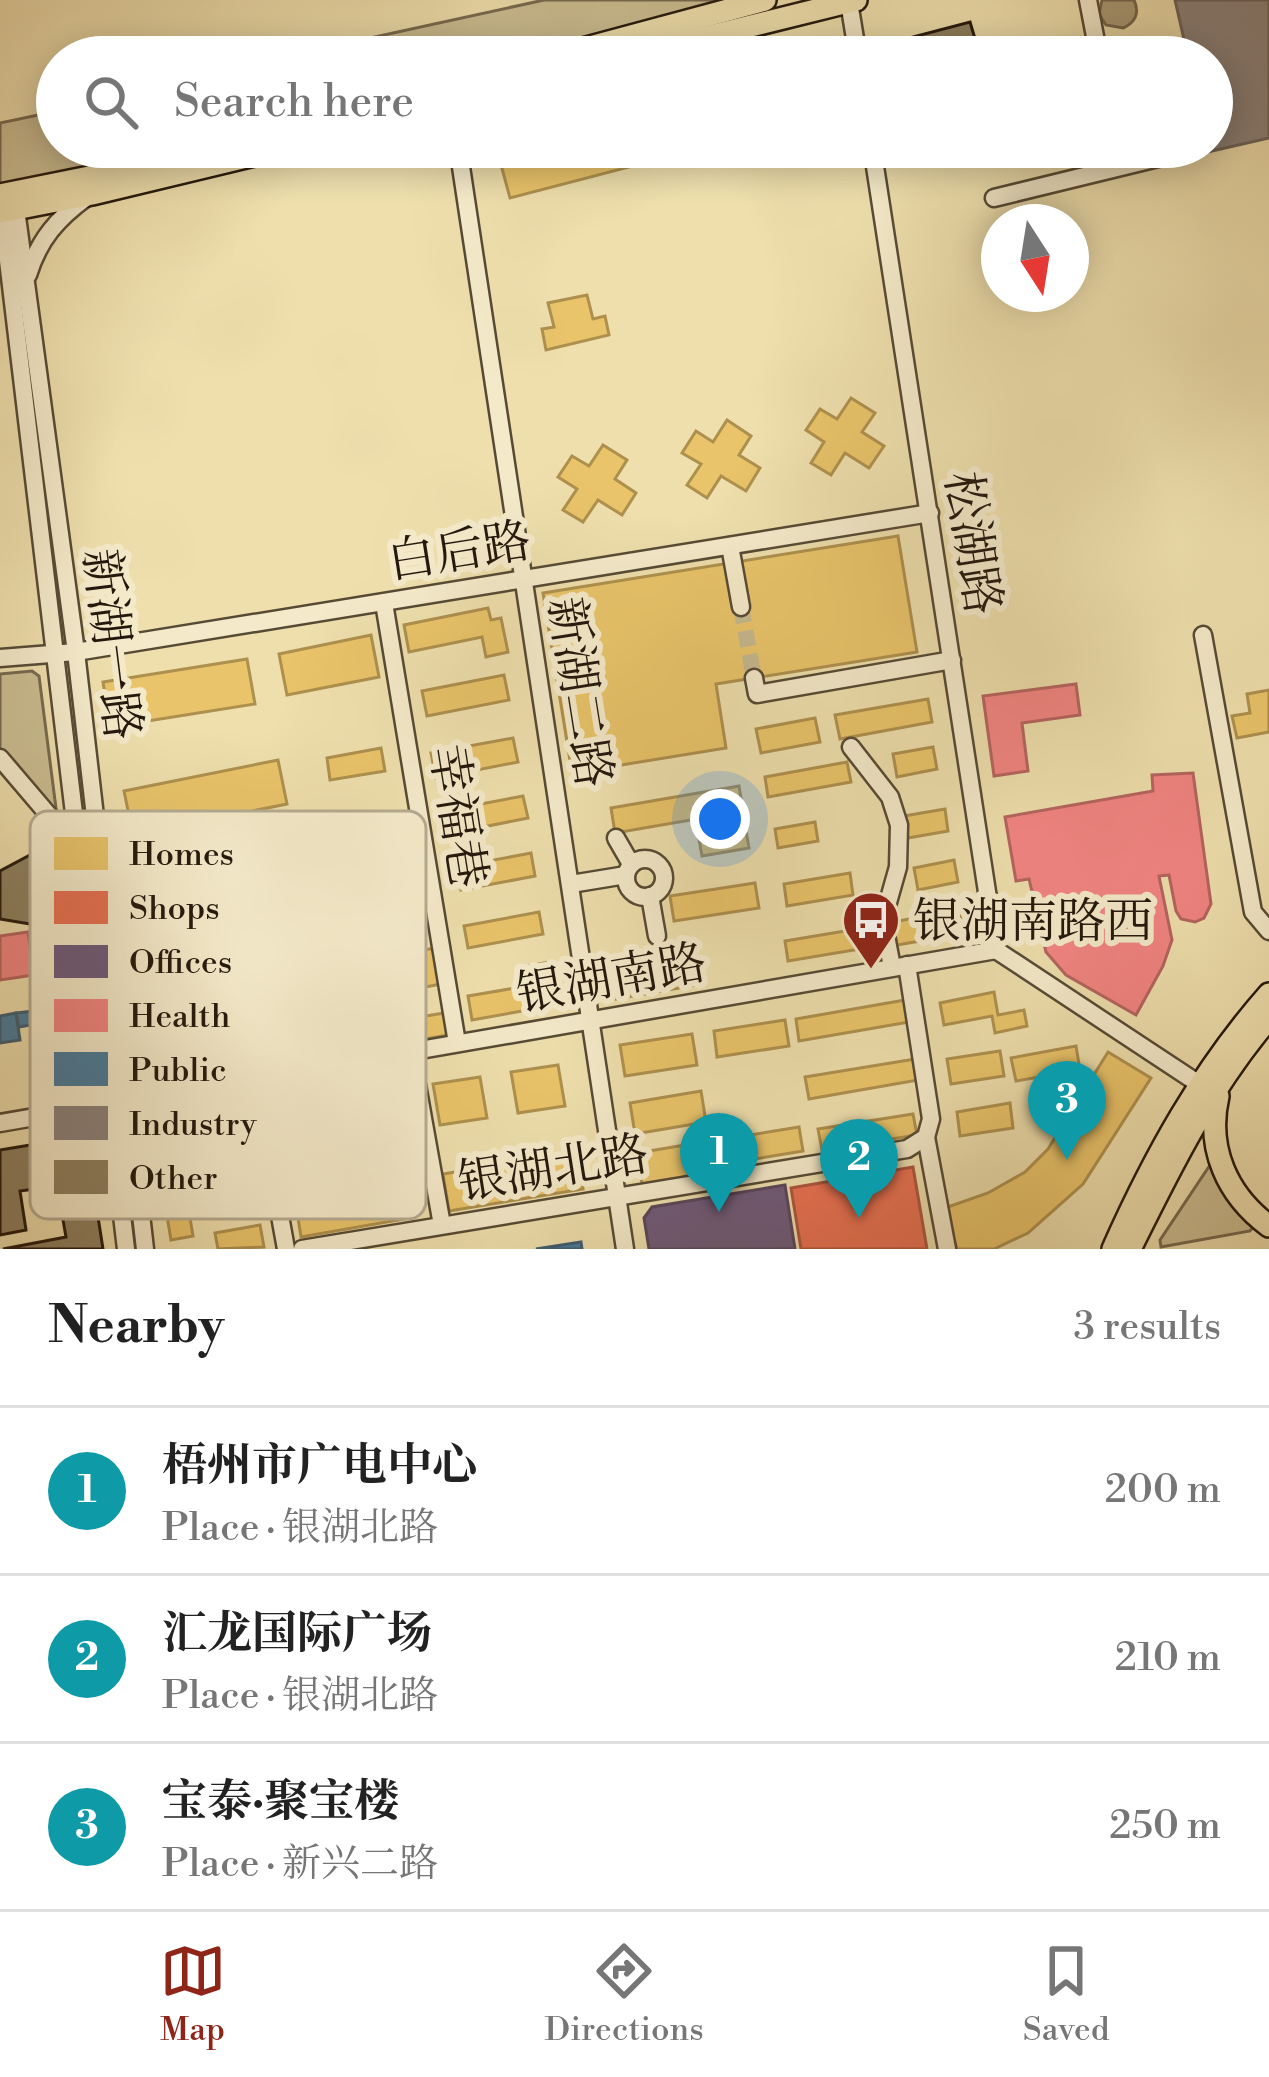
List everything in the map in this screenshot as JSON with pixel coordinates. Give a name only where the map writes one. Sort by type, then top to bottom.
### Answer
[{"type":"main road","points":[[631,36],[765,0]]},
{"type":"main road","points":[[711,36],[853,1]]},
{"type":"main road","points":[[6,202],[136,168]]},
{"type":"main road","points":[[6,202],[92,194],[200,168]]},
{"type":"main road","points":[[1113,1249],[1137,1196],[1210,1083],[1241,1025],[1269,994]]},
{"type":"main road","points":[[1130,1249],[1210,1083],[1269,1018]]},
{"type":"main road","points":[[1210,1083],[1220,1163],[1231,1187],[1269,1226]]},
{"type":"street","points":[[1088,0],[1096,36]]},
{"type":"street","points":[[853,1],[856,36]]},
{"type":"street","name":"新湖二路","points":[[461,168],[625,1249]]},
{"type":"street","name":"松湖路","points":[[875,168],[996,950]]},
{"type":"street","points":[[994,198],[1113,168]]},
{"type":"street","points":[[0,267],[19,283],[44,237],[92,194]]},
{"type":"street","name":"新湖一路","points":[[6,202],[76,652],[91,811]]},
{"type":"street","name":"新湖一路","points":[[19,283],[56,653],[78,811]]},
{"type":"street","name":"白后路","points":[[0,658],[76,652],[930,513]]},
{"type":"street","points":[[730,546],[741,607]]},
{"type":"street","name":"幸福巷","points":[[384,602],[419,811]]},
{"type":"street","points":[[1203,635],[1253,912],[1269,932]]},
{"type":"street","points":[[754,678],[757,694],[952,660]]},
{"type":"street","points":[[851,747],[890,797],[899,825],[898,867],[883,920],[900,966],[932,1119],[926,1138],[947,1249]]},
{"type":"street","points":[[0,758],[45,811]]},
{"type":"street","points":[[571,884],[629,869],[649,859],[663,871],[660,889],[650,896],[632,892],[629,869],[616,838]]},
{"type":"street","name":"幸福巷","points":[[426,856],[457,1043]]},
{"type":"street","points":[[650,896],[657,936]]},
{"type":"street","points":[[996,950],[1210,1083]]},
{"type":"street","name":"银湖南路","points":[[426,1048],[996,950]]},
{"type":"street","name":"银湖南路","points":[[0,1123],[30,1118]]},
{"type":"street","points":[[426,1136],[442,1226]]},
{"type":"street","name":"银湖北路","points":[[302,1249],[907,1149],[926,1138]]},
{"type":"street","name":"新湖一路","points":[[124,1219],[126,1249]]},
{"type":"street","name":"新湖一路","points":[[139,1219],[145,1249]]},
{"type":"street","points":[[281,1219],[286,1249]]},
{"type":"shaded area","points":[[544,0],[765,0],[631,36],[379,36]]},
{"type":"shaded area","points":[[1102,0],[1134,0],[1133,20],[1123,28],[1106,25],[1099,14]]},
{"type":"shaded area","points":[[36,115],[36,168],[122,168],[0,195],[0,123]]},
{"type":"shaded area","points":[[32,671],[39,676],[56,811],[0,749],[0,674]]},
{"type":"shaded area","points":[[1214,1164],[1253,1227],[1161,1247],[1160,1240]]},
{"type":"building: Homes","points":[[502,168],[625,168],[510,198]]},
{"type":"building: Homes","points":[[587,295],[593,319],[605,316],[609,335],[546,350],[542,329],[554,327],[548,303]]},
{"type":"building: Homes","points":[[851,398],[875,413],[862,432],[884,446],[869,468],[845,453],[831,475],[811,463],[824,442],[806,430],[820,409],[837,419]]},
{"type":"building: Homes","points":[[727,420],[751,436],[739,455],[760,468],[746,491],[721,476],[707,498],[687,485],[701,464],[682,453],[696,431],[713,442]]},
{"type":"building: Homes","points":[[603,445],[627,460],[615,479],[636,493],[622,515],[598,500],[583,522],[563,510],[577,489],[558,477],[572,456],[589,466]]},
{"type":"building: Homes","points":[[898,536],[917,652],[716,684],[726,748],[572,773],[543,593]]},
{"type":"building: Homes","points":[[488,608],[491,620],[501,618],[508,652],[486,657],[482,637],[409,652],[404,625]]},
{"type":"building: Homes","points":[[371,635],[379,677],[287,695],[279,654]]},
{"type":"building: Homes","points":[[247,659],[255,704],[110,727],[103,682]]},
{"type":"building: Homes","points":[[504,675],[509,700],[427,716],[422,691]]},
{"type":"building: Homes","points":[[1269,690],[1269,732],[1237,738],[1232,716],[1250,713],[1247,694]]},
{"type":"building: Homes","points":[[928,699],[932,722],[840,739],[835,715]]},
{"type":"building: Homes","points":[[815,718],[820,742],[761,753],[756,729]]},
{"type":"building: Homes","points":[[513,738],[518,762],[436,778],[431,753]]},
{"type":"building: Homes","points":[[933,747],[937,769],[897,777],[893,754]]},
{"type":"building: Homes","points":[[381,748],[385,771],[330,780],[327,758]]},
{"type":"building: Homes","points":[[278,760],[287,804],[252,811],[128,811],[124,791]]},
{"type":"building: Homes","points":[[847,762],[851,782],[768,797],[765,777]]},
{"type":"building: Homes","points":[[739,786],[743,811],[615,833],[611,808]]},
{"type":"building: Homes","points":[[523,796],[528,818],[453,833],[449,810]]},
{"type":"building: Homes","points":[[945,809],[948,831],[908,838],[904,816]]},
{"type":"building: Homes","points":[[815,822],[818,841],[778,848],[775,829]]},
{"type":"building: Homes","points":[[745,825],[749,848],[702,856],[698,834]]},
{"type":"building: Homes","points":[[531,853],[535,876],[461,890],[457,867]]},
{"type":"building: Homes","points":[[954,860],[958,882],[918,890],[914,868]]},
{"type":"building: Homes","points":[[850,873],[853,895],[787,906],[784,884]]},
{"type":"building: Homes","points":[[755,883],[759,908],[674,921],[670,896]]},
{"type":"building: Homes","points":[[959,910],[962,926],[955,935],[897,945],[893,922]]},
{"type":"building: Homes","points":[[539,912],[543,934],[468,948],[464,926]]},
{"type":"building: Homes","points":[[875,926],[878,946],[788,961],[785,941]]},
{"type":"building: Homes","points":[[435,948],[441,984],[426,987],[426,950]]},
{"type":"building: Homes","points":[[697,951],[702,984],[616,999],[611,965]]},
{"type":"building: Homes","points":[[549,962],[556,1005],[472,1020],[468,996],[533,985],[529,966]]},
{"type":"building: Homes","points":[[994,992],[998,1015],[1024,1010],[1027,1026],[995,1033],[992,1016],[944,1025],[940,1003]]},
{"type":"building: Homes","points":[[905,1000],[909,1022],[799,1041],[796,1019]]},
{"type":"building: Homes","points":[[444,1013],[448,1035],[426,1039],[426,1016]]},
{"type":"building: Homes","points":[[785,1020],[789,1046],[717,1057],[714,1031]]},
{"type":"building: Homes","points":[[692,1034],[697,1065],[625,1076],[620,1045]]},
{"type":"building: Homes","points":[[1076,1046],[1080,1070],[1016,1081],[1011,1058]]},
{"type":"building: Homes","points":[[1000,1051],[1004,1076],[951,1084],[947,1059]]},
{"type":"building: Homes","points":[[1108,1052],[1151,1078],[1083,1184],[1028,1233],[994,1249],[957,1249],[945,1208],[988,1193],[1025,1172],[1048,1149]]},
{"type":"building: Homes","points":[[915,1059],[918,1080],[809,1099],[805,1077]]},
{"type":"building: Homes","points":[[558,1065],[565,1106],[518,1113],[511,1072]]},
{"type":"building: Homes","points":[[480,1077],[487,1118],[440,1125],[433,1084]]},
{"type":"building: Homes","points":[[701,1091],[706,1122],[635,1134],[630,1103]]},
{"type":"building: Homes","points":[[1010,1103],[1013,1128],[960,1136],[957,1112]]},
{"type":"building: Homes","points":[[913,1114],[917,1135],[822,1150],[818,1129]]},
{"type":"building: Homes","points":[[799,1127],[803,1151],[730,1163],[726,1139]]},
{"type":"building: Homes","points":[[709,1141],[714,1172],[642,1184],[637,1153]]},
{"type":"building: Homes","points":[[577,1152],[583,1189],[449,1211],[443,1174]]},
{"type":"building: Homes","points":[[168,1219],[190,1219],[193,1236],[171,1240]]},
{"type":"building: Homes","points":[[298,1219],[404,1219],[301,1237]]},
{"type":"building: Homes","points":[[260,1225],[264,1247],[218,1249],[215,1233]]},
{"type":"building: Shops","points":[[913,1167],[927,1249],[801,1249],[791,1188]]},
{"type":"building: Offices","points":[[785,1185],[795,1249],[649,1249],[644,1218],[652,1207]]},
{"type":"building: Health","points":[[1076,684],[1080,715],[1022,723],[1028,771],[994,776],[983,696]]},
{"type":"building: Health","points":[[1193,773],[1211,904],[1204,918],[1195,922],[1181,919],[1169,875],[1159,876],[1172,940],[1136,1015],[1066,975],[1046,952],[1029,879],[1016,881],[1005,817],[1153,791],[1152,775]]},
{"type":"building: Health","points":[[28,932],[30,976],[0,980],[0,936]]},
{"type":"building: Public","points":[[30,1011],[30,1025],[19,1027],[16,1013]]},
{"type":"building: Public","points":[[16,1013],[20,1040],[0,1043],[0,1016]]},
{"type":"building: Public","points":[[581,1242],[582,1249],[536,1249]]},
{"type":"building: Industry","points":[[1175,0],[1269,0],[1269,138],[1233,146],[1233,36],[1183,36]]},
{"type":"building: Other","points":[[970,22],[974,36],[917,36]]},
{"type":"building: Other","points":[[30,855],[30,924],[0,919],[0,871]]},
{"type":"building: Other","points":[[30,1145],[30,1190],[20,1191],[26,1230],[0,1235],[0,1150]]},
{"type":"building: Other","points":[[63,1219],[98,1219],[103,1249],[3,1249],[66,1237]]},
{"type":"tunnel","points":[[741,607],[754,678]]},
{"type":"place","name":"银湖南路西","points":[[871,971]]},
{"type":"place","name":"宝泰·聚宝楼","points":[[1067,1160]]},
{"type":"place","name":"梧州市广电中心","points":[[719,1212]]},
{"type":"place","name":"汇龙国际广场","points":[[859,1218]]}]
